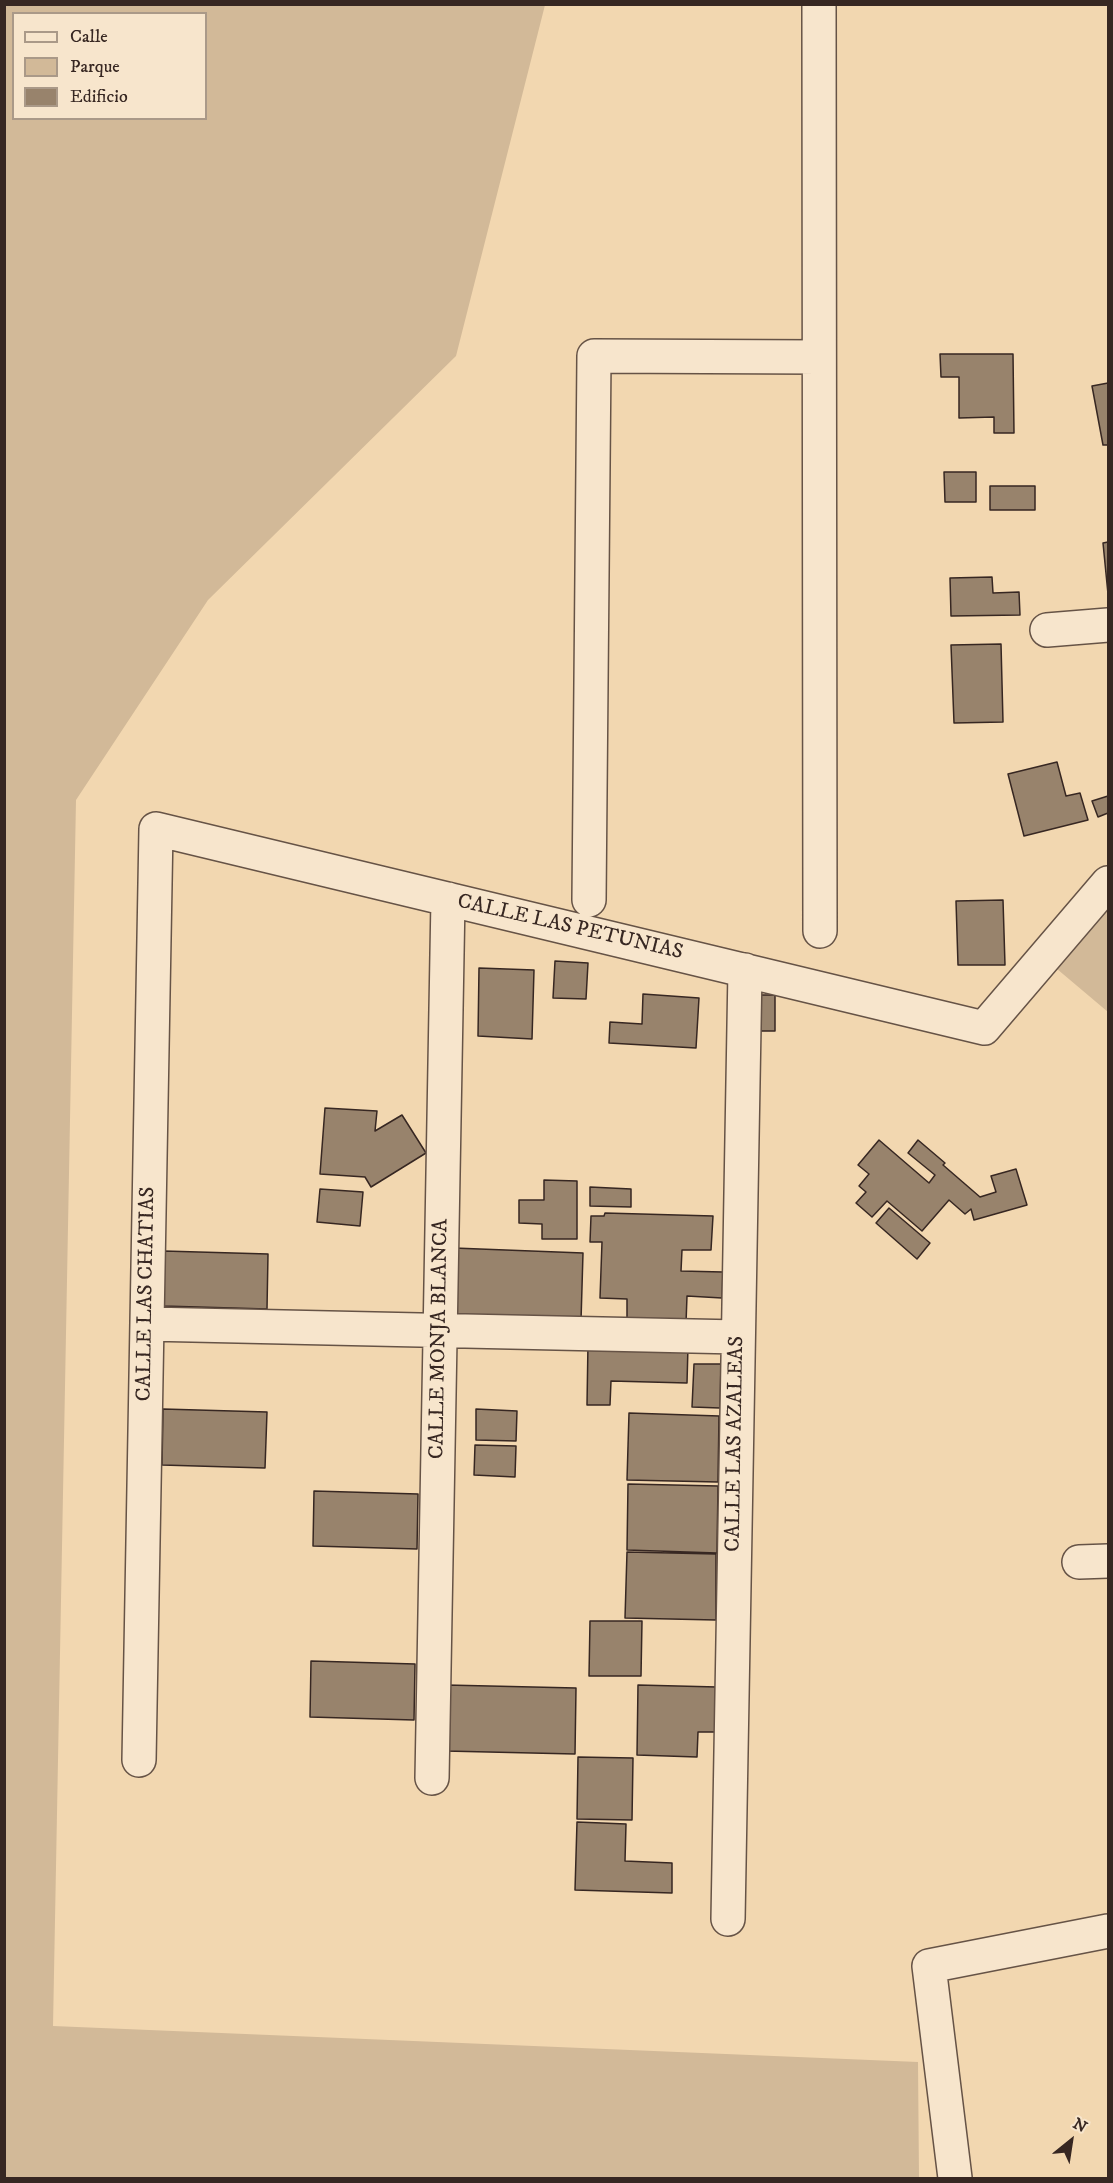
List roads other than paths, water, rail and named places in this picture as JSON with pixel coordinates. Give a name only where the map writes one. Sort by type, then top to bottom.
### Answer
[{"type":"street","points":[[819,4],[820,931]]},
{"type":"street","points":[[589,900],[594,357],[819,357]]},
{"type":"street","points":[[1047,630],[1108,625]]},
{"type":"street","name":"CALLE LAS PETUNIAS","points":[[156,829],[984,1028],[1108,883]]},
{"type":"street","name":"CALLE LAS CHATIAS","points":[[139,1760],[156,829]]},
{"type":"street","name":"CALLE MONJA BLANCA","points":[[432,1778],[448,899]]},
{"type":"street","name":"CALLE LAS AZALEAS","points":[[728,1919],[745,970]]},
{"type":"street","points":[[147,1324],[738,1337]]},
{"type":"street","points":[[955,2178],[929,1966],[1108,1931]]}]
